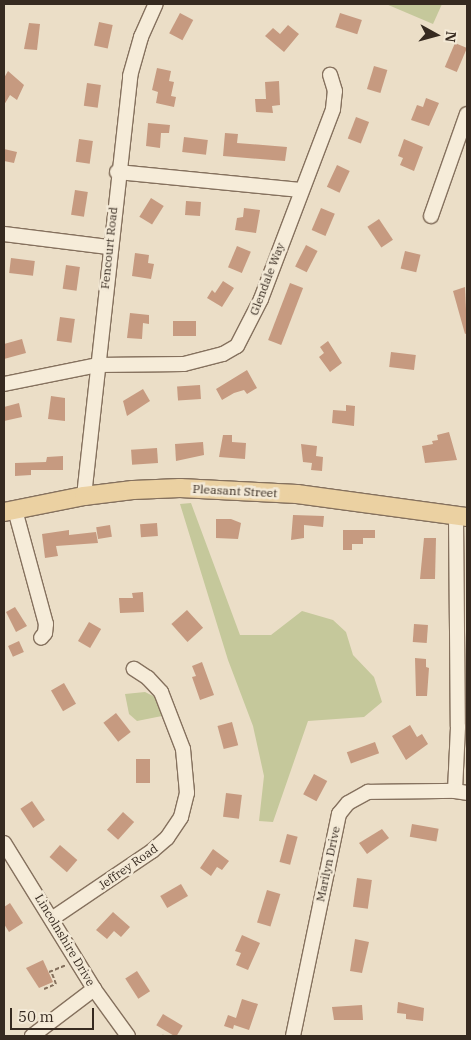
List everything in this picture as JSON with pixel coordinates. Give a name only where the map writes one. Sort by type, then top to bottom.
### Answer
[{"type":"main road","name":"Pleasant Street","points":[[9,511],[84,496],[133,490],[234,489],[462,516]]},
{"type":"street","name":"Fencourt Road","points":[[84,496],[117,172],[130,76],[140,37],[156,4]]},
{"type":"street","name":"Glendale Way","points":[[4,384],[97,365],[184,364],[205,360],[237,346],[261,299],[333,109],[335,91],[330,76]]},
{"type":"street","points":[[431,216],[467,114]]},
{"type":"street","points":[[117,172],[301,190]]},
{"type":"street","points":[[4,234],[109,247]]},
{"type":"street","points":[[9,511],[46,624],[45,633],[41,638]]},
{"type":"street","points":[[461,792],[463,665],[462,516]]},
{"type":"street","name":"Jeffrey Road","points":[[53,918],[152,851],[167,838],[181,817],[188,793],[184,749],[160,692],[148,678],[134,669]]},
{"type":"street","name":"Marilyn Drive","points":[[293,1036],[340,814],[348,803],[368,792],[461,792]]},
{"type":"street","name":"Lincolnshire Drive","points":[[4,843],[53,918],[94,990],[128,1036]]},
{"type":"street","points":[[32,1036],[94,990]]},
{"type":"path","points":[[44,988],[56,984],[50,971],[77,960]]},
{"type":"green space","points":[[386,4],[442,4],[433,24]]},
{"type":"green space","points":[[191,503],[240,635],[271,635],[302,611],[333,620],[346,632],[353,655],[374,677],[382,702],[364,717],[308,721],[273,822],[259,821],[264,776],[253,726],[228,660],[180,504]]},
{"type":"green space","points":[[145,692],[155,697],[162,716],[137,721],[129,714],[125,694]]},
{"type":"building","points":[[180,13],[193,20],[182,40],[169,33]]},
{"type":"building","points":[[340,13],[362,20],[357,34],[335,27]]},
{"type":"building","points":[[99,22],[113,25],[108,48],[94,45]]},
{"type":"building","points":[[29,23],[40,24],[37,50],[24,49]]},
{"type":"building","points":[[288,25],[299,34],[284,52],[265,36],[273,28],[280,34]]},
{"type":"building","points":[[455,43],[467,48],[457,72],[445,67]]},
{"type":"building","points":[[374,66],[387,70],[380,93],[367,89]]},
{"type":"building","points":[[157,68],[171,71],[169,81],[174,82],[171,96],[176,97],[174,107],[156,103],[158,92],[152,90]]},
{"type":"building","points":[[8,71],[24,85],[17,100],[10,95],[4,105],[4,78]]},
{"type":"building","points":[[279,81],[280,105],[272,106],[273,113],[256,112],[255,99],[266,99],[265,82]]},
{"type":"building","points":[[87,83],[101,85],[98,108],[84,106]]},
{"type":"building","points":[[426,98],[439,103],[429,126],[411,120],[417,105],[423,107]]},
{"type":"building","points":[[356,117],[369,122],[361,143],[348,138]]},
{"type":"building","points":[[148,123],[170,125],[169,133],[161,133],[160,148],[146,146]]},
{"type":"building","points":[[225,133],[238,134],[237,143],[287,147],[285,161],[223,156]]},
{"type":"building","points":[[184,137],[208,140],[206,155],[182,152]]},
{"type":"building","points":[[79,139],[93,141],[90,164],[76,162]]},
{"type":"building","points":[[404,139],[423,147],[414,171],[400,165],[403,158],[398,156]]},
{"type":"building","points":[[4,149],[17,152],[14,163],[4,161]]},
{"type":"building","points":[[337,165],[350,171],[340,193],[327,187]]},
{"type":"building","points":[[75,190],[88,192],[84,217],[71,215]]},
{"type":"building","points":[[151,198],[164,206],[152,225],[139,217]]},
{"type":"building","points":[[186,201],[201,202],[200,216],[185,215]]},
{"type":"building","points":[[244,208],[260,210],[256,233],[235,230],[237,218],[243,217]]},
{"type":"building","points":[[321,208],[335,214],[325,236],[312,230]]},
{"type":"building","points":[[379,219],[393,240],[381,248],[367,227]]},
{"type":"building","points":[[306,245],[318,251],[307,272],[295,266]]},
{"type":"building","points":[[237,246],[251,252],[242,273],[228,267]]},
{"type":"building","points":[[405,251],[421,255],[416,272],[401,268]]},
{"type":"building","points":[[135,253],[149,255],[148,263],[154,264],[151,279],[132,276]]},
{"type":"building","points":[[11,258],[35,261],[33,276],[9,273]]},
{"type":"building","points":[[66,265],[80,267],[77,291],[63,289]]},
{"type":"building","points":[[223,281],[234,288],[222,307],[207,298],[212,290],[215,293]]},
{"type":"building","points":[[290,283],[303,288],[281,345],[268,340]]},
{"type":"building","points":[[465,287],[467,333],[465,334],[453,291]]},
{"type":"building","points":[[130,313],[149,315],[149,324],[143,323],[142,339],[127,338]]},
{"type":"building","points":[[60,317],[75,319],[72,343],[57,341]]},
{"type":"building","points":[[173,321],[196,321],[196,336],[173,336]]},
{"type":"building","points":[[22,339],[26,353],[4,359],[4,344]]},
{"type":"building","points":[[328,341],[342,363],[330,372],[319,357],[324,353],[320,347]]},
{"type":"building","points":[[391,352],[416,355],[414,370],[389,367]]},
{"type":"building","points":[[247,370],[257,388],[247,394],[244,390],[234,393],[222,400],[216,389]]},
{"type":"building","points":[[200,385],[201,399],[178,401],[177,387]]},
{"type":"building","points":[[143,389],[150,401],[127,416],[123,401]]},
{"type":"building","points":[[51,396],[65,398],[65,421],[48,419]]},
{"type":"building","points":[[19,403],[22,417],[4,421],[4,407]]},
{"type":"building","points":[[346,405],[355,406],[354,426],[332,423],[333,410],[346,411]]},
{"type":"building","points":[[449,432],[457,460],[425,463],[422,446],[433,444],[432,441],[438,440],[437,435]]},
{"type":"building","points":[[223,435],[232,435],[232,442],[246,443],[245,459],[219,457]]},
{"type":"building","points":[[203,442],[204,455],[176,461],[175,444]]},
{"type":"building","points":[[301,444],[317,446],[316,456],[323,457],[322,471],[311,470],[312,463],[303,462]]},
{"type":"building","points":[[157,448],[158,463],[132,465],[131,450]]},
{"type":"building","points":[[63,456],[63,470],[31,470],[31,475],[15,476],[15,463],[46,462],[47,457]]},
{"type":"building","points":[[293,515],[324,516],[323,527],[304,525],[304,538],[291,540]]},
{"type":"building","points":[[216,519],[231,519],[241,523],[238,539],[216,538]]},
{"type":"building","points":[[157,523],[158,536],[141,537],[140,524]]},
{"type":"building","points":[[110,525],[112,537],[98,539],[96,527]]},
{"type":"building","points":[[69,530],[69,535],[96,532],[98,543],[56,546],[58,556],[45,558],[42,534]]},
{"type":"building","points":[[343,530],[375,530],[375,538],[363,538],[363,544],[352,544],[352,550],[343,550]]},
{"type":"building","points":[[424,538],[436,538],[435,579],[420,579]]},
{"type":"building","points":[[143,592],[144,612],[120,613],[119,598],[133,598],[132,593]]},
{"type":"building","points":[[15,607],[27,626],[16,632],[6,612]]},
{"type":"building","points":[[187,610],[203,628],[187,642],[171,624]]},
{"type":"building","points":[[89,622],[101,629],[90,648],[78,641]]},
{"type":"building","points":[[414,624],[428,625],[427,643],[413,642]]},
{"type":"building","points":[[19,641],[24,652],[13,657],[8,646]]},
{"type":"building","points":[[415,658],[426,659],[426,667],[429,668],[427,696],[416,696]]},
{"type":"building","points":[[202,662],[214,695],[200,700],[192,677],[196,676],[192,666]]},
{"type":"building","points":[[64,683],[76,704],[63,711],[51,690]]},
{"type":"building","points":[[116,713],[131,732],[118,742],[103,723]]},
{"type":"building","points":[[232,722],[238,745],[224,749],[218,726]]},
{"type":"building","points":[[410,725],[417,737],[422,734],[428,744],[406,760],[392,736]]},
{"type":"building","points":[[375,742],[379,753],[351,764],[347,752]]},
{"type":"building","points":[[136,759],[150,759],[150,783],[136,783]]},
{"type":"building","points":[[314,774],[327,781],[316,801],[303,794]]},
{"type":"building","points":[[226,793],[242,795],[239,819],[223,817]]},
{"type":"building","points":[[32,801],[45,820],[33,828],[20,809]]},
{"type":"building","points":[[123,812],[134,822],[118,840],[107,830]]},
{"type":"building","points":[[412,824],[439,829],[436,841],[410,837]]},
{"type":"building","points":[[382,829],[389,838],[367,854],[359,843]]},
{"type":"building","points":[[287,834],[298,837],[290,865],[279,862]]},
{"type":"building","points":[[60,845],[77,860],[67,872],[50,857]]},
{"type":"building","points":[[213,849],[229,861],[222,870],[217,867],[211,876],[200,868]]},
{"type":"building","points":[[357,878],[372,880],[368,909],[353,907]]},
{"type":"building","points":[[181,884],[188,896],[167,908],[160,896]]},
{"type":"building","points":[[267,890],[280,894],[270,927],[257,923]]},
{"type":"building","points":[[10,903],[23,923],[9,932],[4,924],[4,907]]},
{"type":"building","points":[[113,912],[130,927],[121,937],[114,931],[107,939],[96,930]]},
{"type":"building","points":[[242,935],[260,943],[248,970],[236,965],[241,953],[235,951]]},
{"type":"building","points":[[355,939],[369,942],[362,973],[350,971]]},
{"type":"building","points":[[43,960],[53,982],[39,988],[26,968]]},
{"type":"building","points":[[137,971],[150,991],[138,999],[125,979]]},
{"type":"building","points":[[242,999],[258,1004],[249,1030],[234,1025],[233,1029],[224,1026],[228,1015],[236,1018]]},
{"type":"building","points":[[398,1002],[424,1008],[423,1021],[406,1019],[406,1014],[397,1013]]},
{"type":"building","points":[[362,1005],[363,1020],[334,1020],[332,1007]]},
{"type":"building","points":[[163,1014],[183,1026],[177,1036],[174,1036],[156,1025]]}]
